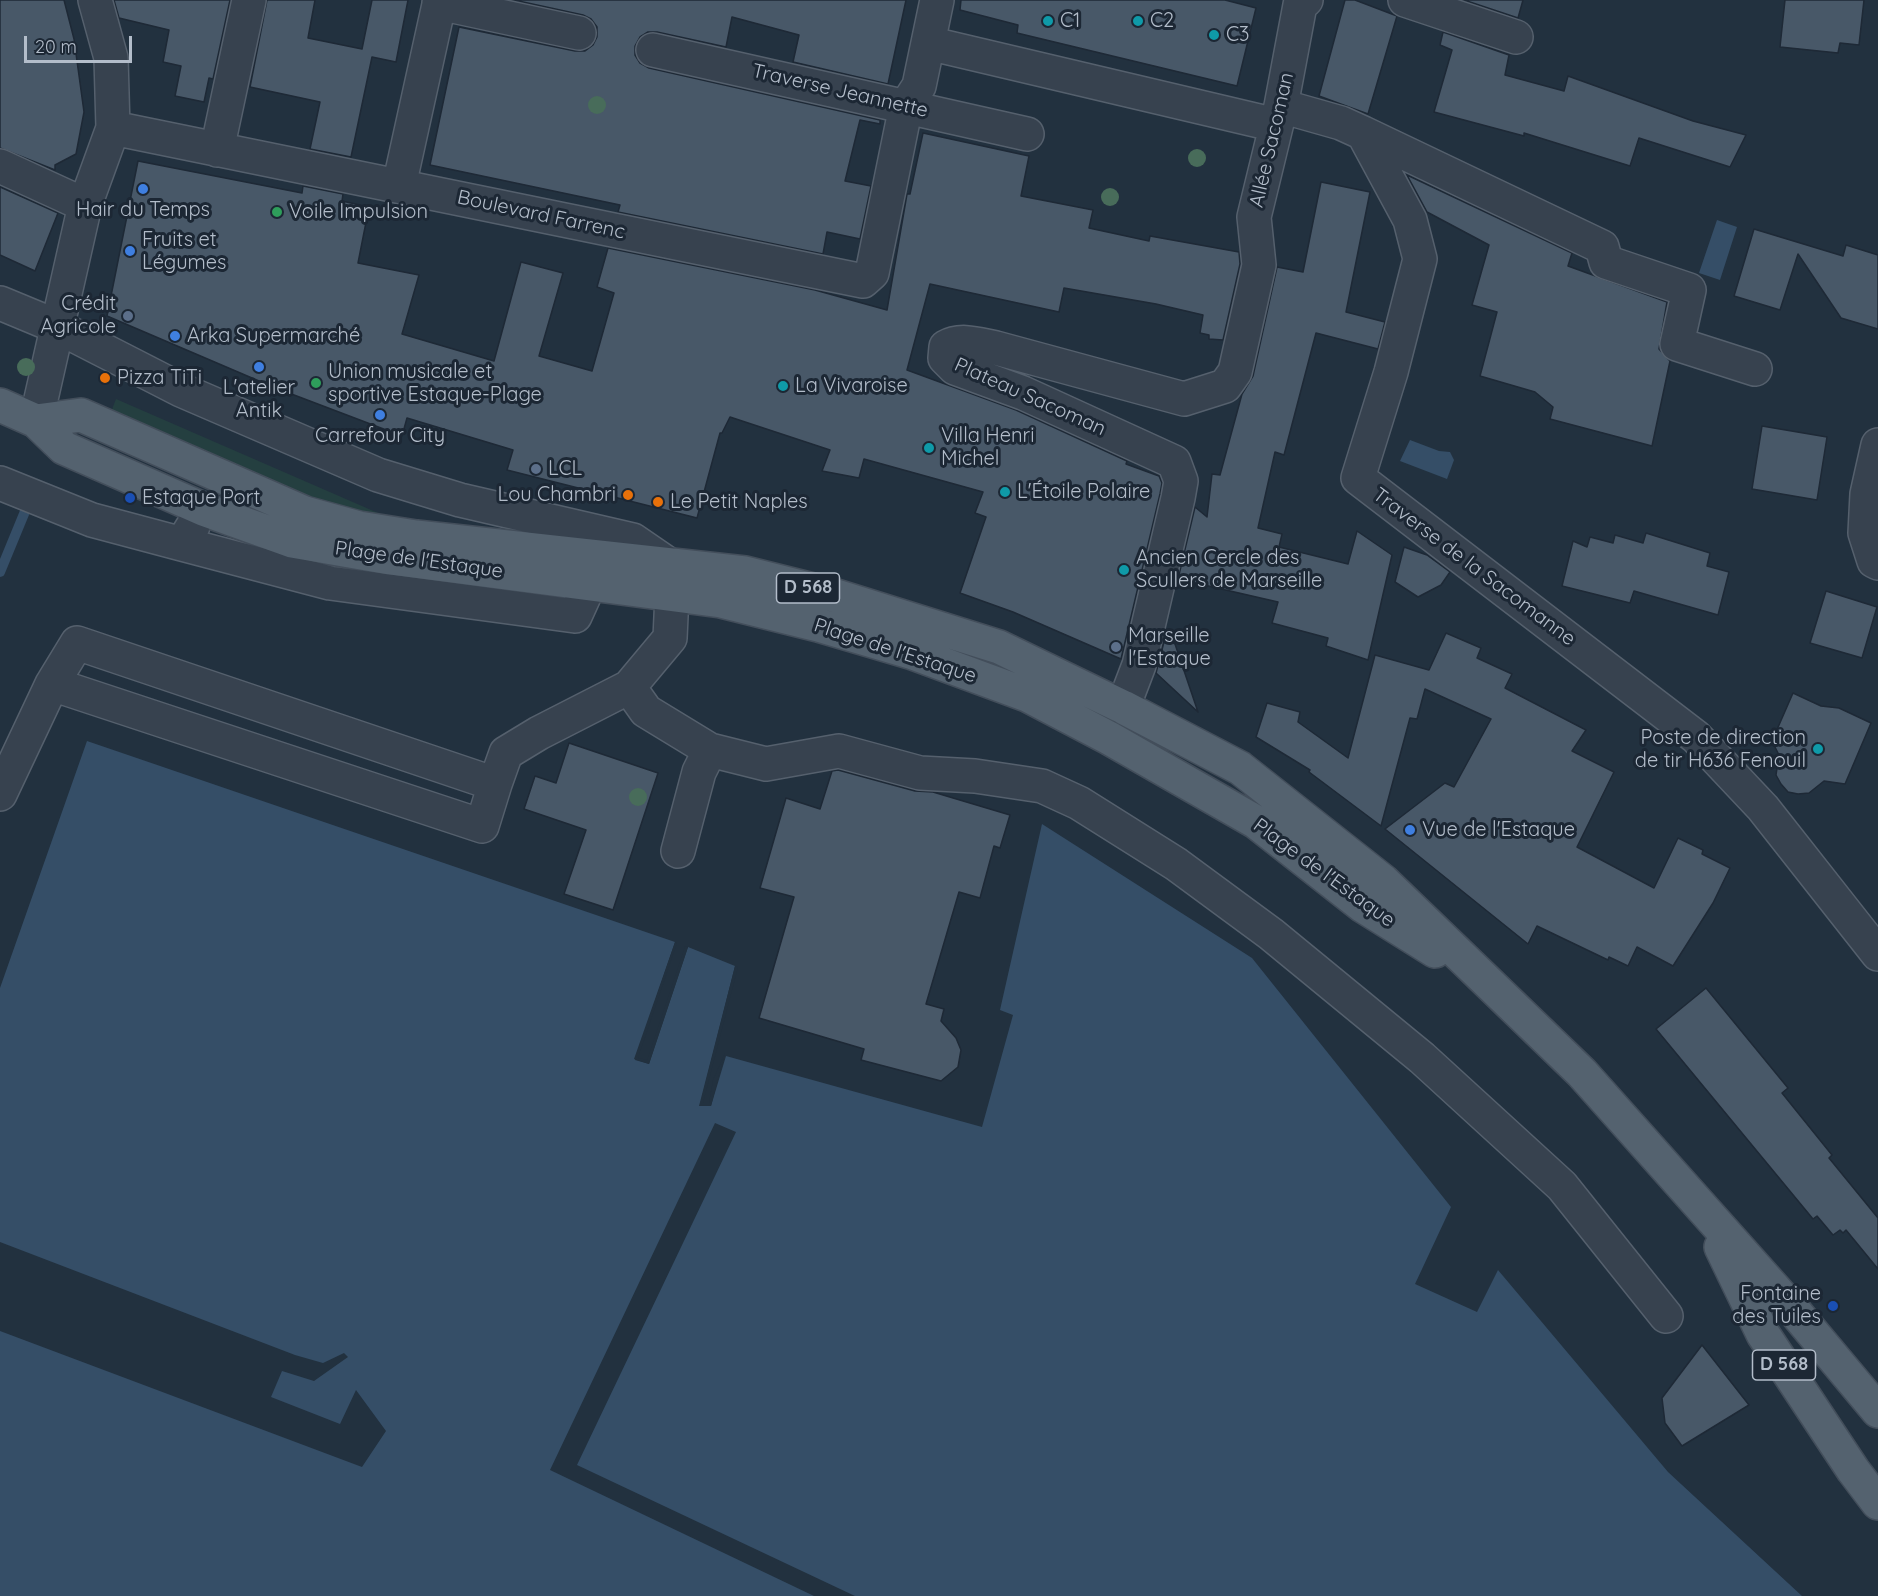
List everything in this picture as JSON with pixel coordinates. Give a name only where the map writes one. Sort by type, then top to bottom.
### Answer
[{"type":"main road","name":"Plage de l'Estaque","points":[[0,405],[36,421],[64,448],[203,509],[292,541],[390,558],[590,583],[670,580],[745,573],[924,622],[999,647],[1123,707],[1240,768],[1383,881],[1582,1073],[1706,1216],[1796,1313],[1878,1411]]},
{"type":"main road","name":"Plage de l'Estaque","points":[[36,421],[81,416],[305,513],[359,528],[670,580],[721,601],[807,622],[913,653],[1027,696],[1109,738],[1256,822],[1363,906],[1488,984]]},
{"type":"main road","points":[[1109,738],[1123,707]]},
{"type":"main road","name":"Plage de l'Estaque","points":[[1706,1216],[1763,1334],[1852,1470],[1878,1503]]},
{"type":"street","points":[[36,421],[85,205],[113,128],[111,58],[95,0]]},
{"type":"street","points":[[217,150],[249,0]]},
{"type":"street","points":[[906,106],[919,86],[937,0]]},
{"type":"street","name":"Allée Sacoman","points":[[1225,386],[1235,372],[1259,265],[1254,217],[1279,115],[1300,5],[1306,0]]},
{"type":"street","points":[[1412,1],[1516,36]]},
{"type":"street","points":[[399,186],[439,2],[579,33]]},
{"type":"street","points":[[928,43],[1279,115],[1341,123],[1602,247],[1606,262],[1689,290],[1677,344],[1755,369]]},
{"type":"street","name":"Traverse Jeannette","points":[[653,50],[1028,134]]},
{"type":"street","name":"Boulevard Farrenc","points":[[113,128],[863,281],[872,273],[906,106]]},
{"type":"street","name":"Traverse de la Sacomanne","points":[[1363,133],[1410,220],[1420,259],[1391,372],[1358,478],[1696,737],[1763,808],[1878,954]]},
{"type":"street","points":[[0,166],[85,205]]},
{"type":"street","name":"Plage de l'Estaque","points":[[0,303],[58,327],[182,390],[378,475],[460,500],[633,540],[670,580]]},
{"type":"street","name":"Plateau Sacoman","points":[[1123,707],[1139,664],[1181,481],[1174,462],[1023,393],[955,368],[945,358],[946,347],[954,343],[967,343],[996,348],[1184,399],[1225,386]]},
{"type":"street","points":[[1878,445],[1867,494],[1864,533],[1874,561],[1878,563]]},
{"type":"street","points":[[0,483],[92,520],[330,583],[575,616],[590,583]]},
{"type":"street","points":[[182,544],[203,509]]},
{"type":"street","points":[[52,684],[482,826],[506,753],[539,733],[629,687],[670,638],[670,580]]},
{"type":"street","points":[[0,794],[52,684],[77,643],[495,784]]},
{"type":"street","points":[[629,687],[646,711],[710,750],[766,764],[839,751],[920,773],[975,776],[1042,786],[1079,803],[1176,864],[1233,906],[1422,1058],[1562,1186],[1666,1316]]},
{"type":"street","points":[[678,851],[699,772],[710,750]]},
{"type":"green space","points":[[116,399],[378,513],[375,520],[333,513],[111,412]]},
{"type":"water","points":[[1717,220],[1737,227],[1720,280],[1699,273]]},
{"type":"water","points":[[1410,440],[1439,451],[1450,452],[1454,460],[1447,479],[1400,461]]},
{"type":"water","points":[[87,741],[675,942],[635,1060],[649,1064],[688,947],[735,966],[700,1105],[711,1106],[726,1056],[982,1127],[1013,1015],[1000,1010],[1042,824],[1252,958],[1451,1207],[1415,1284],[1477,1312],[1498,1270],[1668,1472],[1802,1596],[855,1596],[577,1465],[736,1132],[715,1123],[550,1470],[814,1596],[0,1596],[0,1331],[362,1467],[386,1431],[356,1390],[340,1424],[271,1397],[282,1371],[314,1381],[348,1357],[344,1353],[323,1363],[295,1355],[0,1242],[0,988]]},
{"type":"pier","points":[[675,942],[677,943],[638,1058],[647,1060],[685,946],[688,947],[649,1064],[634,1059]]},
{"type":"pier","points":[[735,966],[738,967],[703,1103],[709,1103],[713,1080],[725,1053],[711,1106],[699,1106]]},
{"type":"building","points":[[0,0],[64,0],[74,39],[84,112],[76,154],[55,165],[55,170],[0,148]]},
{"type":"building","points":[[114,0],[230,0],[213,79],[209,78],[204,102],[175,96],[181,66],[163,62],[169,30],[119,18]]},
{"type":"building","points":[[267,0],[315,0],[308,38],[362,49],[372,0],[408,0],[396,62],[372,57],[351,157],[310,149],[320,102],[250,87]]},
{"type":"building","points":[[514,0],[906,0],[888,84],[793,62],[799,35],[732,17],[726,47],[657,32],[648,32],[640,37],[635,46],[635,55],[640,63],[649,68],[880,120],[880,124],[860,120],[845,181],[871,186],[860,239],[827,232],[823,254],[618,212],[620,205],[430,165],[459,27],[575,51],[585,51],[593,45],[597,37],[597,27],[591,19],[583,15]]},
{"type":"building","points":[[961,0],[1225,0],[1256,8],[1237,86],[1017,33],[1018,25],[960,10]]},
{"type":"building","points":[[1345,0],[1355,0],[1397,16],[1368,114],[1319,96]]},
{"type":"building","points":[[1464,0],[1523,0],[1518,18]]},
{"type":"building","points":[[1785,0],[1864,0],[1859,45],[1840,43],[1838,53],[1780,47]]},
{"type":"building","points":[[1443,32],[1509,55],[1505,75],[1564,91],[1568,76],[1693,121],[1746,135],[1730,167],[1639,138],[1630,166],[1524,133],[1524,136],[1434,112],[1452,50],[1440,45]]},
{"type":"building","points":[[923,133],[1029,156],[1021,196],[1093,210],[1089,228],[1149,241],[1150,236],[1239,252],[1240,264],[1223,340],[1209,339],[1209,335],[1200,333],[1203,315],[1156,304],[1064,288],[1059,312],[930,284],[907,370],[1016,410],[1127,461],[1126,464],[1159,476],[1162,483],[1160,494],[1121,659],[1013,612],[960,593],[986,517],[975,513],[983,492],[864,459],[859,478],[822,471],[830,450],[730,417],[720,433],[697,518],[507,470],[513,450],[407,418],[402,436],[273,387],[107,316],[138,161],[302,193],[303,186],[343,194],[342,201],[369,207],[358,263],[419,275],[402,334],[494,361],[521,262],[563,273],[539,356],[592,371],[614,293],[597,287],[608,248],[815,290],[887,310],[907,194],[910,194]]},
{"type":"building","points":[[1407,175],[1572,253],[1568,266],[1667,302],[1659,349],[1670,361],[1652,446],[1550,419],[1553,407],[1535,392],[1480,376],[1497,312],[1472,305],[1489,245],[1427,212]]},
{"type":"building","points":[[1321,182],[1370,192],[1346,312],[1385,322],[1378,349],[1316,333],[1284,455],[1275,452],[1258,528],[1282,534],[1279,547],[1348,564],[1357,531],[1392,555],[1368,660],[1326,646],[1328,638],[1272,623],[1278,602],[1178,579],[1195,507],[1207,517],[1212,474],[1220,475],[1242,394],[1253,376],[1277,267],[1303,272]]},
{"type":"building","points":[[0,187],[58,213],[35,271],[0,255]]},
{"type":"building","points":[[1754,229],[1843,256],[1846,245],[1878,255],[1878,329],[1841,318],[1798,254],[1780,310],[1734,296]]},
{"type":"building","points":[[1762,426],[1827,437],[1817,500],[1752,489]]},
{"type":"building","points":[[1646,533],[1710,553],[1707,566],[1729,572],[1718,615],[1634,591],[1630,603],[1562,586],[1573,541],[1587,547],[1590,537],[1613,543],[1615,535],[1643,543]]},
{"type":"building","points":[[1404,547],[1427,555],[1450,572],[1441,585],[1418,597],[1395,582]]},
{"type":"building","points":[[1826,591],[1877,607],[1862,658],[1810,643]]},
{"type":"building","points":[[1446,633],[1481,648],[1477,658],[1512,674],[1505,688],[1586,730],[1572,751],[1614,772],[1577,847],[1654,888],[1678,838],[1703,850],[1702,854],[1730,868],[1713,903],[1673,966],[1637,947],[1628,966],[1609,957],[1608,960],[1537,926],[1528,944],[1385,829],[1445,783],[1454,787],[1491,719],[1425,689],[1417,719],[1410,718],[1381,826],[1309,772],[1310,770],[1256,737],[1267,703],[1300,712],[1298,722],[1348,758],[1375,655],[1429,670]]},
{"type":"building","points":[[1165,638],[1175,644],[1198,712],[1156,673]]},
{"type":"building","name":"Poste de direction de tir H636 Fenouil","points":[[1793,693],[1821,706],[1839,708],[1871,723],[1845,784],[1824,781],[1809,793],[1798,794],[1788,792],[1781,784],[1776,775],[1779,755],[1772,741]]},
{"type":"building","points":[[569,743],[658,773],[613,910],[564,894],[586,830],[524,809],[535,776],[556,783]]},
{"type":"building","points":[[838,770],[915,791],[933,792],[1010,815],[1000,848],[994,846],[980,898],[959,892],[926,1004],[944,1009],[941,1021],[956,1038],[961,1050],[958,1067],[941,1081],[861,1060],[864,1049],[759,1018],[794,897],[760,888],[786,798],[820,809],[832,771]]},
{"type":"building","points":[[1706,988],[1788,1088],[1782,1093],[1832,1155],[1829,1158],[1878,1218],[1878,1269],[1846,1230],[1843,1233],[1840,1230],[1833,1235],[1817,1216],[1813,1219],[1656,1029]]},
{"type":"building","points":[[1702,1345],[1749,1405],[1682,1446],[1665,1423],[1662,1398]]},
{"type":"waterway","points":[[0,572],[26,509]]},
{"type":"place","name":"C1","points":[[1048,21]]},
{"type":"place","name":"C2","points":[[1138,21]]},
{"type":"place","name":"C3","points":[[1214,35]]},
{"type":"place","name":"Hair du Temps","points":[[143,189]]},
{"type":"place","name":"Voile Impulsion","points":[[277,212]]},
{"type":"place","name":"Fruits et Légumes","points":[[130,251]]},
{"type":"place","name":"Crédit Agricole","points":[[128,316]]},
{"type":"place","name":"Arka Supermarché","points":[[175,336]]},
{"type":"place","name":"L'atelier Antik","points":[[259,367]]},
{"type":"place","name":"Pizza TiTi","points":[[105,378]]},
{"type":"place","name":"Union musicale et sportive Estaque-Plage","points":[[316,383]]},
{"type":"place","name":"La Vivaroise","points":[[783,386]]},
{"type":"place","name":"Carrefour City","points":[[380,415]]},
{"type":"place","name":"Villa Henri Michel","points":[[929,448]]},
{"type":"place","name":"LCL","points":[[536,469]]},
{"type":"place","name":"L'Étoile Polaire","points":[[1005,492]]},
{"type":"place","name":"Lou Chambri","points":[[628,495]]},
{"type":"place","name":"Estaque Port","points":[[130,498]]},
{"type":"place","name":"Le Petit Naples","points":[[658,502]]},
{"type":"place","name":"Ancien Cercle des Scullers de Marseille","points":[[1124,570]]},
{"type":"place","name":"Marseille l'Estaque","points":[[1116,647]]},
{"type":"place","name":"Poste de direction de tir H636 Fenouil","points":[[1818,749]]},
{"type":"place","name":"Vue de l'Estaque","points":[[1410,830]]},
{"type":"place","name":"Fontaine des Tuiles","points":[[1833,1306]]}]
